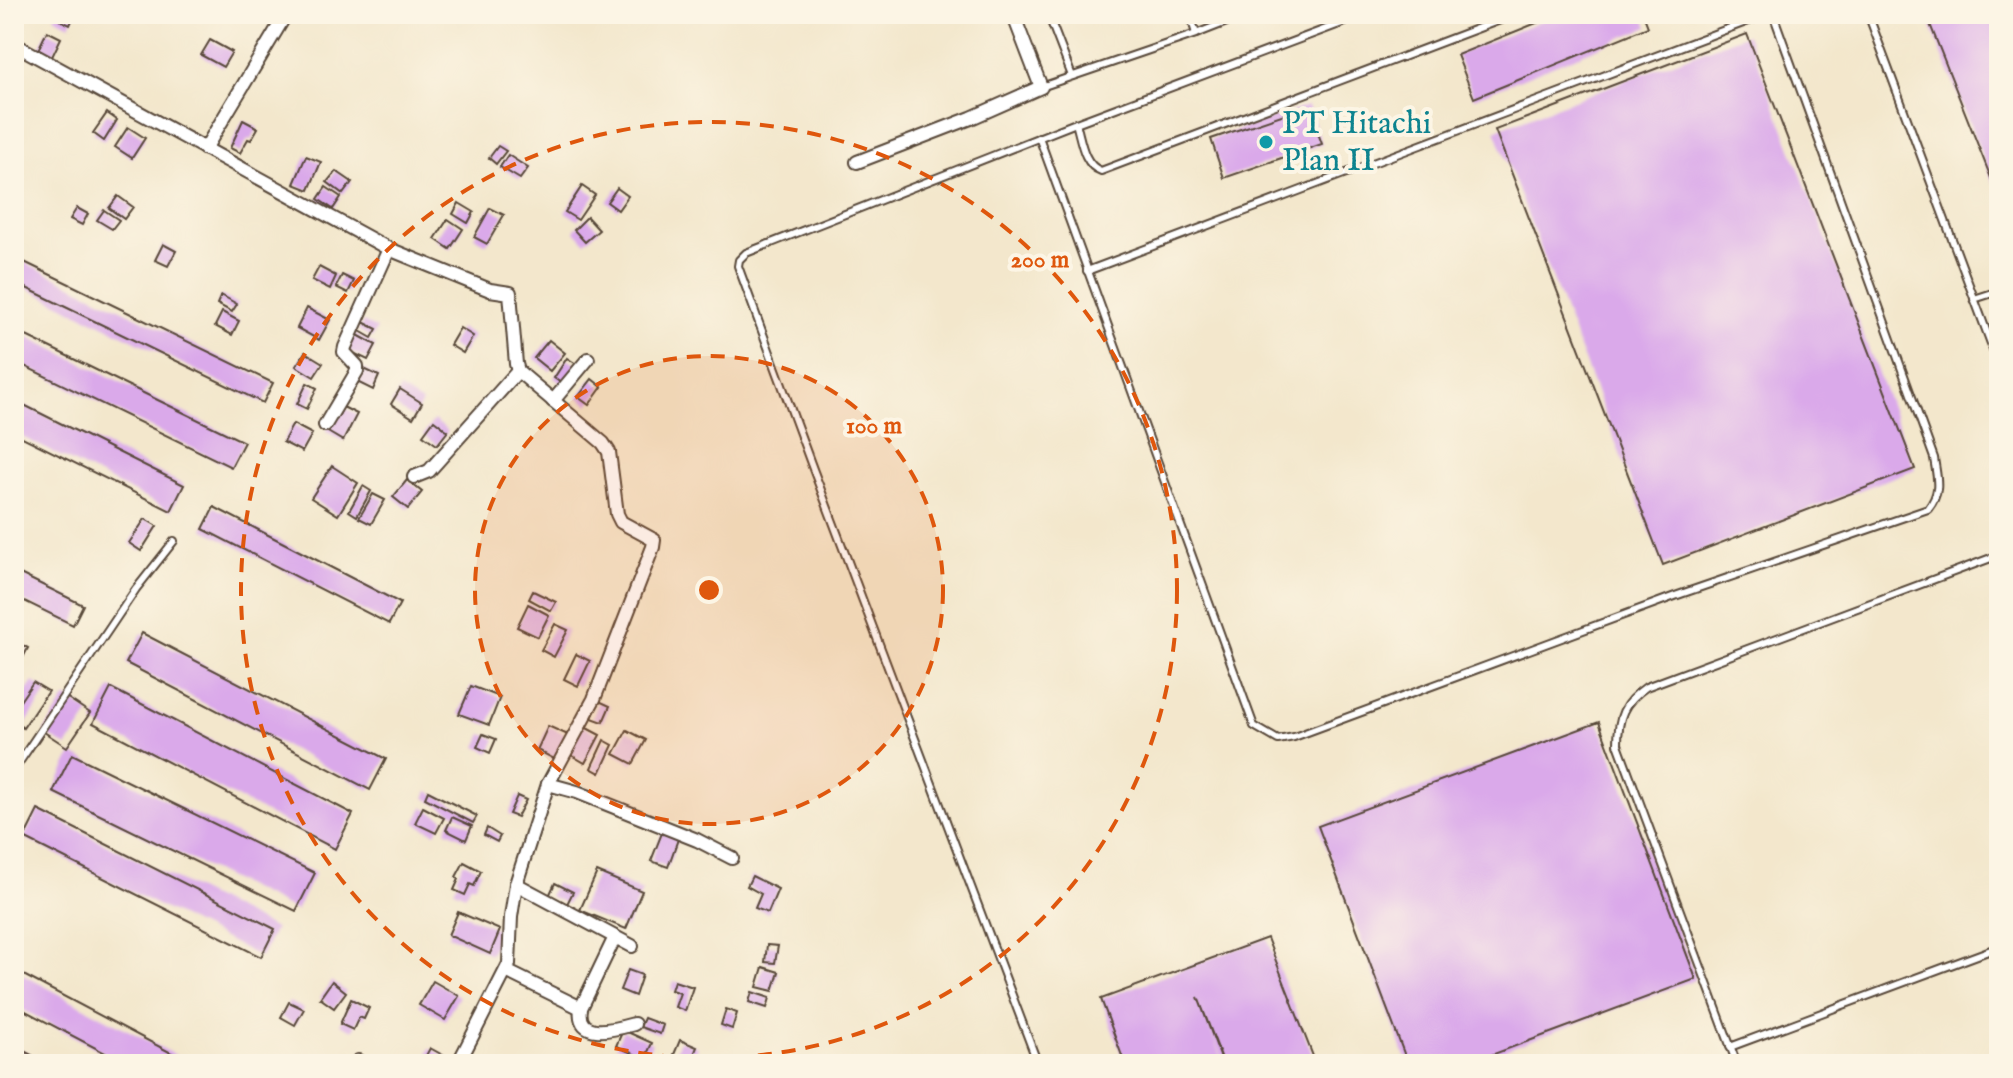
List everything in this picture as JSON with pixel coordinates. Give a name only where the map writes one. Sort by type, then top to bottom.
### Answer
[{"type":"street","points":[[205,149],[286,14]]},
{"type":"street","points":[[857,162],[1041,87],[1013,14]]},
{"type":"street","points":[[14,44],[389,249],[490,290],[510,293],[518,371],[603,443],[609,452],[617,514],[621,522],[654,540],[594,699],[548,784],[516,884],[509,964],[458,1064]]},
{"type":"street","points":[[325,425],[357,371],[357,366],[344,352],[389,249]]},
{"type":"street","points":[[553,401],[588,359]]},
{"type":"street","points":[[414,477],[429,471],[518,371]]},
{"type":"street","points":[[548,784],[577,792],[697,840],[732,858]]},
{"type":"street","points":[[516,884],[632,946]]},
{"type":"street","points":[[615,937],[581,1008],[580,1020],[596,1031],[634,1024]]},
{"type":"street","points":[[506,971],[581,1008]]},
{"type":"lane","points":[[1048,14],[1072,76]]},
{"type":"lane","points":[[1190,14],[1196,34]]},
{"type":"lane","points":[[1041,87],[1247,14]]},
{"type":"lane","points":[[1038,1064],[738,266],[739,260],[746,253],[1039,137],[1366,14]]},
{"type":"lane","points":[[1076,123],[1088,162],[1101,171],[1516,14]]},
{"type":"lane","points":[[1039,137],[1087,271],[1254,726],[1278,740],[1294,737],[1675,596],[1928,509],[1936,498],[1934,458],[1770,14],[1087,271]]},
{"type":"lane","points":[[1868,14],[1999,365]]},
{"type":"lane","points":[[1974,299],[1999,291]]},
{"type":"lane","points":[[14,770],[136,589],[174,541]]},
{"type":"lane","points":[[1737,1064],[1618,744],[1618,725],[1624,709],[1646,687],[1999,555]]},
{"type":"lane","points":[[1730,1047],[1999,947]]},
{"type":"building","points":[[56,14],[75,14],[70,25],[54,17]]},
{"type":"building","points":[[1559,14],[1643,14],[1648,27],[1474,98],[1457,55]]},
{"type":"building","points":[[1926,14],[1999,14],[1999,181],[1993,183]]},
{"type":"building","points":[[47,31],[61,38],[51,59],[37,52]]},
{"type":"building","points":[[1747,34],[1915,469],[1663,565],[1495,130]]},
{"type":"building","points":[[210,40],[232,52],[223,67],[201,55]]},
{"type":"building","name":"PT Hitachi Plan II","points":[[1308,106],[1322,144],[1224,178],[1211,139]]},
{"type":"building","points":[[107,113],[117,120],[104,141],[93,133]]},
{"type":"building","points":[[243,120],[258,128],[240,153],[230,148]]},
{"type":"building","points":[[128,127],[145,138],[132,158],[115,147]]},
{"type":"building","points":[[498,146],[506,151],[496,164],[489,158]]},
{"type":"building","points":[[508,155],[528,168],[520,179],[500,167]]},
{"type":"building","points":[[306,156],[321,162],[309,190],[294,184]]},
{"type":"building","points":[[336,171],[352,182],[343,194],[327,182]]},
{"type":"building","points":[[582,186],[595,195],[578,220],[565,212]]},
{"type":"building","points":[[326,187],[341,197],[333,209],[318,199]]},
{"type":"building","points":[[617,188],[628,196],[618,210],[607,202]]},
{"type":"building","points":[[118,196],[133,207],[124,219],[109,208]]},
{"type":"building","points":[[459,203],[474,212],[468,223],[453,214]]},
{"type":"building","points":[[77,208],[88,214],[82,225],[70,219]]},
{"type":"building","points":[[490,208],[504,215],[487,244],[474,237]]},
{"type":"building","points":[[104,210],[119,220],[112,229],[97,220]]},
{"type":"building","points":[[587,217],[599,230],[585,242],[574,230]]},
{"type":"building","points":[[448,219],[463,229],[450,249],[435,239]]},
{"type":"building","points":[[163,244],[176,251],[168,266],[155,260]]},
{"type":"building","points":[[14,257],[273,383],[263,403],[14,282]]},
{"type":"building","points":[[319,267],[336,276],[330,289],[312,280]]},
{"type":"building","points":[[342,275],[354,281],[348,293],[336,287]]},
{"type":"building","points":[[221,295],[237,304],[232,312],[217,304]]},
{"type":"building","points":[[307,308],[330,320],[319,340],[297,328]]},
{"type":"building","points":[[222,312],[239,321],[232,335],[215,326]]},
{"type":"building","points":[[363,322],[377,329],[372,338],[358,330]]},
{"type":"building","points":[[460,328],[473,336],[463,353],[450,345]]},
{"type":"building","points":[[14,330],[244,442],[231,467],[14,361]]},
{"type":"building","points":[[354,333],[376,345],[368,360],[345,349]]},
{"type":"building","points":[[549,340],[565,353],[550,371],[534,358]]},
{"type":"building","points":[[305,352],[323,363],[314,377],[296,366]]},
{"type":"building","points":[[567,358],[578,365],[564,385],[554,378]]},
{"type":"building","points":[[362,368],[379,376],[373,390],[355,381]]},
{"type":"building","points":[[592,379],[602,387],[589,405],[578,397]]},
{"type":"building","points":[[307,383],[317,388],[307,409],[297,404]]},
{"type":"building","points":[[400,389],[422,403],[413,418],[391,404]]},
{"type":"building","points":[[14,400],[184,485],[171,511],[14,433]]},
{"type":"building","points":[[343,407],[357,414],[343,441],[326,431]]},
{"type":"building","points":[[434,420],[448,431],[437,445],[423,435]]},
{"type":"building","points":[[293,424],[312,434],[302,452],[283,442]]},
{"type":"building","points":[[332,466],[358,483],[338,515],[311,498]]},
{"type":"building","points":[[407,480],[422,492],[408,509],[393,497]]},
{"type":"building","points":[[363,486],[371,491],[357,516],[349,511]]},
{"type":"building","points":[[373,494],[385,500],[371,524],[359,518]]},
{"type":"building","points":[[214,507],[400,603],[389,624],[203,529]]},
{"type":"building","points":[[145,519],[157,526],[141,551],[129,543]]},
{"type":"building","points":[[14,571],[83,605],[73,625],[14,596]]},
{"type":"building","points":[[533,591],[556,602],[551,611],[529,599]]},
{"type":"building","points":[[528,604],[549,615],[538,637],[517,627]]},
{"type":"building","points":[[555,624],[568,630],[554,657],[541,650]]},
{"type":"building","points":[[142,633],[386,759],[370,790],[126,663]]},
{"type":"building","points":[[14,641],[28,648],[14,675]]},
{"type":"building","points":[[576,654],[590,661],[578,686],[564,679]]},
{"type":"building","points":[[33,682],[48,691],[23,728],[14,721],[14,710]]},
{"type":"building","points":[[471,686],[500,697],[489,725],[459,714]]},
{"type":"building","points":[[111,688],[353,814],[335,849],[93,723]]},
{"type":"building","points":[[66,697],[90,713],[67,747],[44,732]]},
{"type":"building","points":[[599,701],[610,706],[603,722],[592,718]]},
{"type":"building","points":[[1599,722],[1696,979],[1467,1064],[1408,1064],[1318,826]]},
{"type":"building","points":[[581,725],[600,735],[585,763],[566,752]]},
{"type":"building","points":[[548,726],[568,735],[556,760],[537,750]]},
{"type":"building","points":[[627,730],[646,740],[633,764],[614,754]]},
{"type":"building","points":[[483,734],[496,739],[490,753],[477,747]]},
{"type":"building","points":[[604,740],[613,745],[600,773],[591,768]]},
{"type":"building","points":[[72,754],[315,873],[296,911],[53,792]]},
{"type":"building","points":[[428,791],[477,816],[473,823],[425,798]]},
{"type":"building","points":[[517,796],[526,800],[517,817],[509,814]]},
{"type":"building","points":[[423,807],[444,818],[436,833],[415,823]]},
{"type":"building","points":[[38,810],[275,929],[261,957],[24,838]]},
{"type":"building","points":[[452,817],[472,826],[466,840],[446,830]]},
{"type":"building","points":[[487,828],[500,836],[497,842],[484,835]]},
{"type":"building","points":[[662,833],[678,839],[668,867],[651,861]]},
{"type":"building","points":[[464,862],[481,871],[474,886],[470,884],[465,895],[454,890],[459,879],[456,877]]},
{"type":"building","points":[[597,872],[642,891],[626,929],[580,910]]},
{"type":"building","points":[[752,876],[778,889],[768,913],[755,908],[761,894],[747,886]]},
{"type":"building","points":[[555,883],[573,892],[567,904],[549,896]]},
{"type":"building","points":[[458,912],[500,930],[490,954],[448,935]]},
{"type":"building","points":[[1267,938],[1316,1064],[1224,1064],[1198,997],[1223,1064],[1125,1064],[1101,999]]},
{"type":"building","points":[[767,945],[778,946],[775,963],[765,962]]},
{"type":"building","points":[[763,967],[779,972],[773,991],[757,987]]},
{"type":"building","points":[[14,970],[179,1057],[176,1064],[126,1064],[14,1005]]},
{"type":"building","points":[[628,970],[642,975],[635,996],[620,990]]},
{"type":"building","points":[[332,981],[346,992],[334,1008],[320,998]]},
{"type":"building","points":[[433,981],[459,996],[445,1020],[419,1005]]},
{"type":"building","points":[[674,981],[693,987],[685,1011],[675,1007],[680,993],[671,990]]},
{"type":"building","points":[[752,992],[770,998],[767,1008],[749,1002]]},
{"type":"building","points":[[351,999],[369,1008],[364,1019],[359,1017],[353,1030],[340,1024]]},
{"type":"building","points":[[289,1002],[304,1009],[295,1025],[281,1017]]},
{"type":"building","points":[[726,1009],[737,1013],[732,1029],[721,1025]]},
{"type":"building","points":[[644,1018],[663,1025],[660,1034],[640,1027]]},
{"type":"building","points":[[623,1030],[652,1043],[645,1059],[616,1046]]},
{"type":"building","points":[[680,1040],[697,1047],[690,1064],[670,1064]]},
{"type":"building","points":[[14,1046],[49,1064],[14,1064]]},
{"type":"building","points":[[430,1048],[446,1057],[442,1064],[422,1063]]},
{"type":"place","name":"PT Hitachi Plan II","points":[[1266,142]]}]
